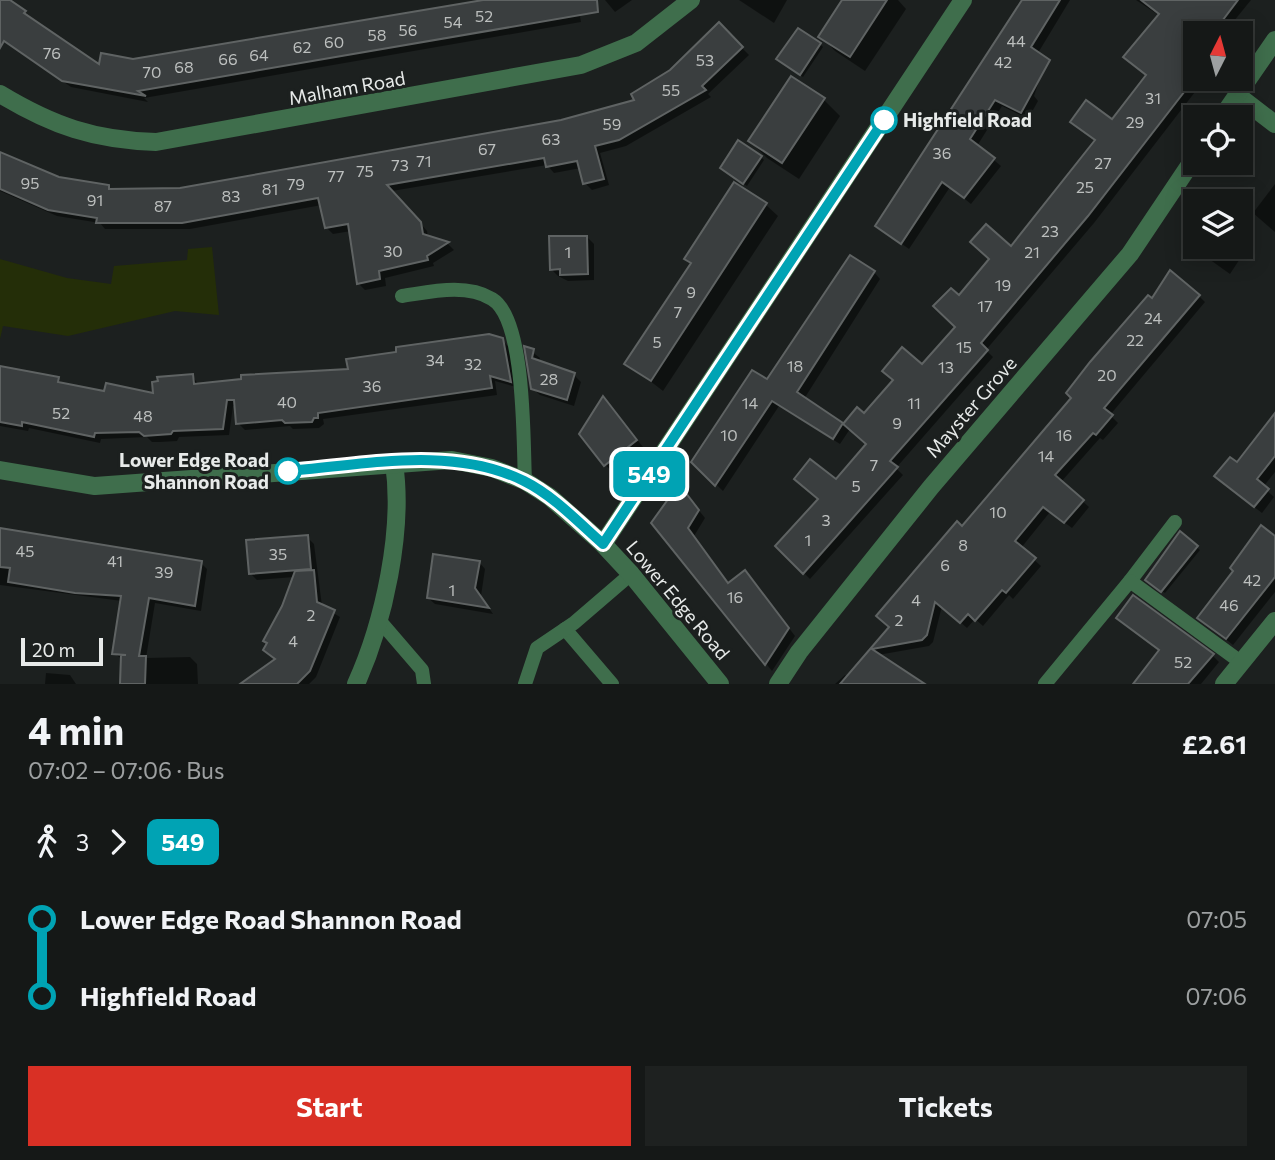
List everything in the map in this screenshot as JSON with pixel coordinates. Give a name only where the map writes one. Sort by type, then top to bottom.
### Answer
[{"type":"street","name":"Malham Road","points":[[0,94],[41,119],[83,133],[119,141],[156,142],[581,65],[636,43],[691,0]]},
{"type":"street","points":[[603,544],[963,0]]},
{"type":"street","points":[[1231,105],[1275,40]]},
{"type":"street","points":[[1237,96],[1275,124]]},
{"type":"street","name":"Mayster Grove","points":[[778,684],[799,652],[931,487],[1130,254],[1183,175]]},
{"type":"street","name":"Lower Edge Road","points":[[0,470],[95,486],[452,460],[492,468],[525,481],[550,497],[603,544],[631,574],[720,684]]},
{"type":"street","points":[[356,684],[370,652],[379,620],[391,556],[397,482],[394,463]]},
{"type":"street","points":[[1224,684],[1275,621]]},
{"type":"lane","points":[[402,296],[458,290],[493,299],[502,309],[511,328],[517,356],[525,481]]},
{"type":"lane","points":[[1045,684],[1175,523]]},
{"type":"lane","points":[[525,684],[537,648],[565,629],[631,574]]},
{"type":"lane","points":[[1130,582],[1242,663]]},
{"type":"lane","points":[[379,620],[422,670],[424,684]]},
{"type":"lane","points":[[565,629],[612,684]]},
{"type":"green space","points":[[212,247],[219,315],[175,311],[68,336],[3,326],[0,339],[0,259],[67,278],[111,284],[114,266],[187,260],[188,249]]},
{"type":"building","points":[[0,0],[10,0],[26,11],[24,13],[99,64],[101,53],[133,59],[483,0],[597,0],[598,12],[138,91],[146,96],[62,81],[4,41],[0,48]]},
{"type":"building","points":[[842,0],[887,0],[850,57],[818,37]]},
{"type":"building","points":[[1022,0],[1060,0],[1031,47],[1050,60],[1021,113],[995,100],[970,139],[995,158],[964,198],[942,182],[901,244],[875,226]]},
{"type":"building","points":[[1141,0],[1238,0],[1222,21],[1183,21],[1185,91],[1088,216],[981,343],[988,350],[890,461],[898,467],[803,574],[775,546],[818,499],[794,479],[810,459],[836,479],[866,444],[843,424],[857,407],[864,413],[893,380],[882,371],[902,347],[922,364],[955,327],[933,306],[951,288],[959,295],[989,259],[970,242],[986,224],[1011,246],[1095,140],[1070,122],[1086,100],[1112,119],[1146,75],[1123,57],[1159,14]]},
{"type":"building","points":[[719,22],[743,47],[702,86],[706,90],[619,140],[595,146],[604,179],[583,184],[577,161],[546,167],[544,158],[387,185],[421,222],[423,234],[449,242],[427,256],[428,260],[379,271],[380,279],[357,284],[348,224],[325,228],[318,198],[182,223],[96,223],[97,218],[48,210],[0,189],[0,152],[59,177],[109,185],[109,189],[180,188],[561,120],[634,100],[631,94],[670,70]]},
{"type":"building","points":[[798,28],[821,43],[800,75],[776,59]]},
{"type":"building","points":[[791,76],[825,98],[782,163],[748,141]]},
{"type":"building","points":[[738,140],[762,156],[743,184],[720,168]]},
{"type":"building","points":[[734,182],[767,203],[651,381],[624,364],[691,263],[684,259]]},
{"type":"building","points":[[549,236],[587,236],[588,274],[560,275],[560,269],[550,270]]},
{"type":"building","points":[[850,255],[875,271],[797,392],[843,423],[833,439],[772,401],[715,486],[691,462],[752,370],[767,379]]},
{"type":"building","points":[[1170,270],[1200,295],[1104,408],[1113,415],[1055,475],[1084,500],[1064,523],[1043,507],[1015,541],[1036,558],[1006,593],[1002,590],[975,621],[968,614],[960,623],[935,602],[927,635],[922,640],[872,649],[925,684],[840,684],[889,627],[876,616],[957,521],[962,526],[1071,398],[1066,393],[1148,295],[1152,298]]},
{"type":"building","points":[[489,334],[503,338],[511,382],[490,376],[492,388],[318,413],[318,418],[314,418],[312,422],[285,423],[282,420],[236,424],[234,400],[227,400],[223,429],[173,431],[171,434],[144,436],[139,432],[95,433],[94,437],[22,422],[22,426],[0,422],[0,366],[59,377],[58,382],[104,391],[106,383],[153,393],[152,382],[158,381],[157,377],[193,374],[194,384],[241,379],[241,375],[348,369],[346,359],[396,352],[396,347]]},
{"type":"building","points":[[524,346],[534,349],[532,358],[575,373],[567,400],[531,389]]},
{"type":"building","points":[[603,396],[637,440],[604,466],[579,434]]},
{"type":"building","points":[[1275,413],[1275,456],[1257,479],[1269,489],[1254,507],[1214,476],[1230,457],[1237,462]]},
{"type":"building","points":[[679,484],[699,510],[688,528],[728,583],[745,570],[789,628],[765,665],[651,523]]},
{"type":"building","points":[[1261,525],[1275,536],[1275,577],[1226,639],[1197,618],[1233,571],[1230,568]]},
{"type":"building","points":[[0,528],[202,561],[195,606],[149,598],[139,656],[146,656],[145,684],[120,684],[121,655],[126,655],[112,654],[121,596],[75,593],[8,582],[10,568],[0,567]]},
{"type":"building","points":[[1180,531],[1198,546],[1161,592],[1145,580]]},
{"type":"building","points":[[308,535],[311,569],[249,574],[246,540]]},
{"type":"building","points":[[433,554],[480,561],[475,588],[489,608],[427,598]]},
{"type":"building","points":[[314,570],[317,602],[335,610],[310,671],[297,684],[240,684],[275,659],[263,650],[267,643],[263,641],[282,606],[295,571]]},
{"type":"building","points":[[1133,595],[1214,654],[1188,684],[1133,684],[1159,650],[1116,618]]},
{"type":"bus line","name":"549","points":[[288,471],[452,460],[492,468],[525,481],[550,497],[603,544],[884,120]]},
{"type":"place","name":"Highfield Road","points":[[884,120]]},
{"type":"place","name":"Lower Edge Road Shannon Road","points":[[288,471]]}]
